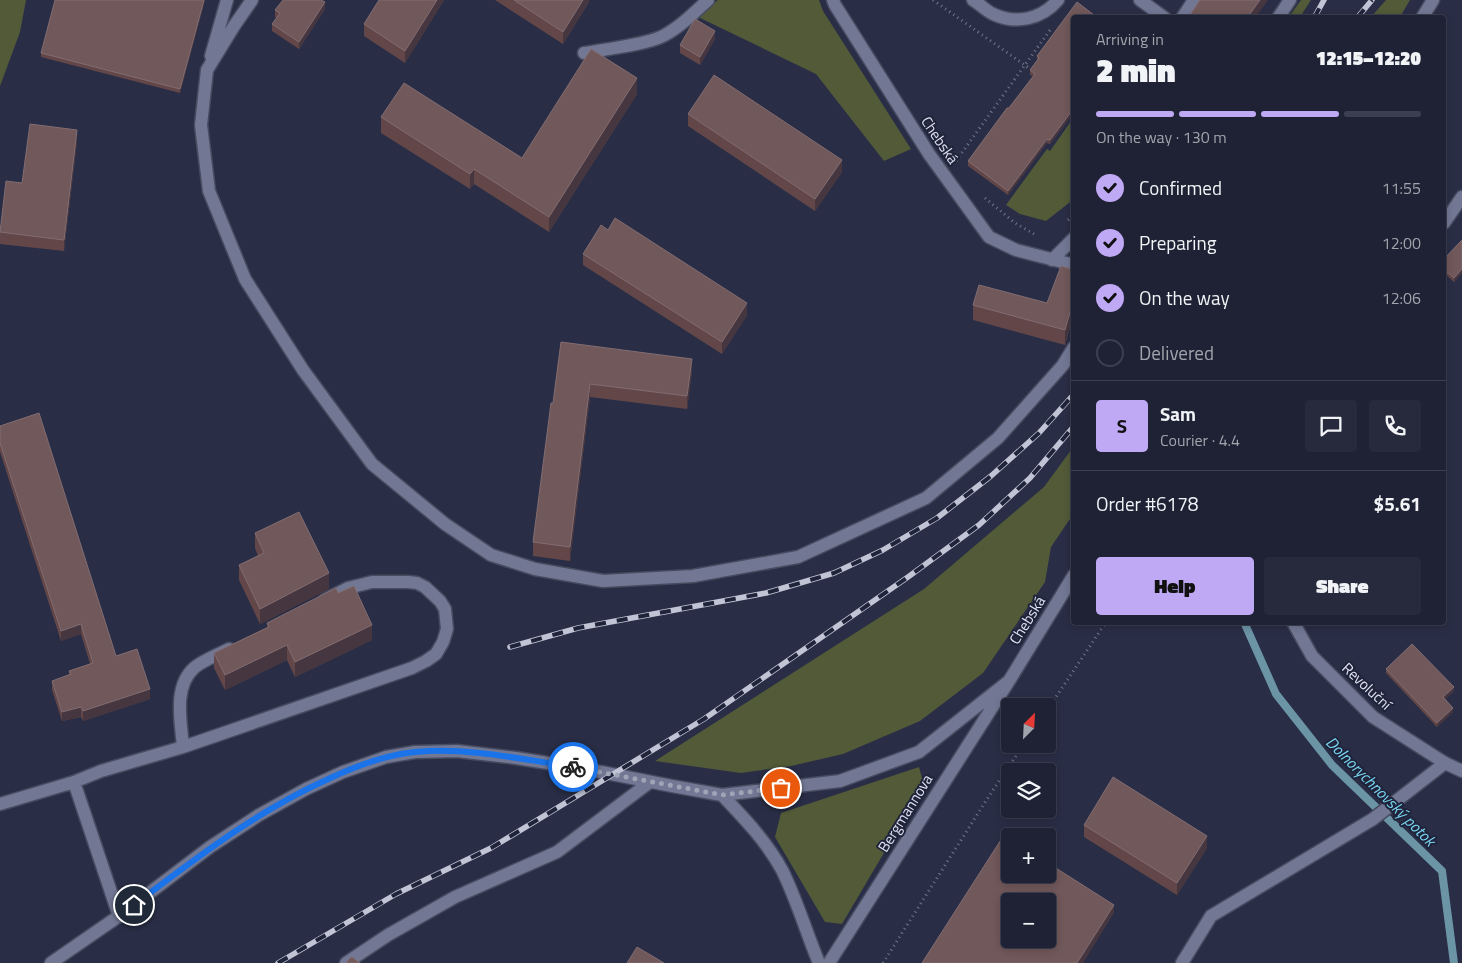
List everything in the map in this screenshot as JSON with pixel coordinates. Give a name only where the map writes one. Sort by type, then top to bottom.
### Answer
[{"type":"street","points":[[227,0],[207,70],[201,125],[209,191],[245,279],[298,362],[372,464],[445,524],[491,555],[534,569],[603,581],[693,576],[798,557],[926,498],[998,438],[1063,365],[1071,352]]},
{"type":"street","points":[[207,70],[252,0]]},
{"type":"street","points":[[584,53],[637,44],[661,37],[681,24],[708,0]]},
{"type":"street","name":"Chebská","points":[[833,0],[928,154],[989,236],[1016,250],[1071,264]]},
{"type":"street","points":[[974,0],[993,14],[1012,19],[1030,19],[1040,16],[1058,0]]},
{"type":"street","points":[[1140,0],[1161,15]]},
{"type":"street","points":[[1184,15],[1194,0]]},
{"type":"street","points":[[1280,15],[1290,0]]},
{"type":"street","points":[[1424,15],[1433,0]]},
{"type":"street","points":[[1446,220],[1462,197]]},
{"type":"street","points":[[1052,260],[1071,241]]},
{"type":"street","name":"Chebská","points":[[1009,681],[1071,581]]},
{"type":"street","points":[[0,804],[183,747],[412,668],[436,654],[447,629],[445,609],[440,601],[425,586],[417,583],[372,582],[348,588],[314,606]]},
{"type":"street","name":"Revoluční","points":[[1295,625],[1312,656],[1373,717],[1462,771]]},
{"type":"street","points":[[183,747],[180,702],[181,693],[188,675],[196,666],[238,645]]},
{"type":"street","points":[[51,963],[119,916],[210,847],[259,815],[306,789],[343,772],[386,757],[415,752],[457,751],[586,769],[722,795],[840,781],[919,752],[1009,681]]},
{"type":"street","name":"Bergmannova","points":[[829,963],[1009,681]]},
{"type":"street","points":[[1182,963],[1211,916],[1373,818],[1446,763]]},
{"type":"street","points":[[74,782],[119,916]]},
{"type":"street","points":[[346,963],[388,935],[455,897],[557,852],[650,782]]},
{"type":"street","points":[[722,795],[757,833],[781,869],[799,908],[819,963]]},
{"type":"path","points":[[933,0],[1033,70]]},
{"type":"path","points":[[957,168],[956,160],[1025,65]]},
{"type":"path","points":[[982,195],[1015,223],[1040,236]]},
{"type":"path","points":[[1055,698],[1104,625]]},
{"type":"path","points":[[883,963],[1018,753]]},
{"type":"green space","points":[[0,0],[26,0],[20,32],[0,86]]},
{"type":"green space","points":[[718,0],[819,0],[823,11],[911,149],[884,161],[816,74],[696,16]]},
{"type":"green space","points":[[1301,0],[1311,0],[1301,15],[1290,15]]},
{"type":"green space","points":[[1386,0],[1410,0],[1401,15],[1373,15]]},
{"type":"green space","points":[[1071,121],[1071,201],[1046,221],[1020,214],[1006,205],[1047,149],[1050,151]]},
{"type":"green space","points":[[1071,450],[1071,517],[1051,547],[1045,582],[983,673],[920,721],[843,754],[791,766],[741,773],[655,761],[924,589],[1044,487]]},
{"type":"green space","points":[[919,767],[924,785],[842,924],[825,922],[775,837],[781,813]]},
{"type":"building","points":[[55,0],[204,0],[180,89],[41,53]]},
{"type":"building","points":[[283,0],[321,0],[325,2],[299,42],[272,24],[280,13],[275,10]]},
{"type":"building","points":[[379,0],[437,0],[405,51],[364,24]]},
{"type":"building","points":[[514,0],[583,0],[563,32]]},
{"type":"building","points":[[1200,0],[1260,0],[1249,15],[1190,15]]},
{"type":"building","points":[[1077,2],[1094,15],[1071,15],[1071,112],[1050,140],[1047,139],[1008,191],[968,161],[1035,74],[1030,70],[1039,58],[1037,56]]},
{"type":"building","points":[[695,19],[715,31],[700,57],[680,45]]},
{"type":"building","points":[[591,49],[637,78],[549,217],[474,169],[470,174],[381,117],[404,83],[522,158]]},
{"type":"building","points":[[714,75],[842,160],[815,199],[688,114]]},
{"type":"building","points":[[30,124],[77,130],[64,240],[0,232],[6,181],[22,183]]},
{"type":"building","points":[[615,218],[747,303],[722,342],[583,254],[601,225],[608,230]]},
{"type":"building","points":[[1462,240],[1462,269],[1454,278],[1446,271],[1446,257]]},
{"type":"building","points":[[1061,266],[1071,269],[1071,309],[1065,330],[973,305],[979,285],[1047,303]]},
{"type":"building","points":[[561,342],[692,359],[687,396],[590,384],[570,547],[533,542]]},
{"type":"building","points":[[39,413],[116,656],[137,649],[150,689],[83,711],[81,707],[62,712],[52,681],[71,674],[69,671],[93,663],[81,624],[61,631],[0,443],[0,426]]},
{"type":"building","points":[[299,512],[329,573],[260,609],[239,565],[264,553],[255,533]]},
{"type":"building","points":[[354,586],[372,625],[295,662],[287,645],[225,675],[214,653],[269,627],[267,623],[336,588],[338,593]]},
{"type":"building","points":[[1412,644],[1454,687],[1443,697],[1453,708],[1437,723],[1386,669]]},
{"type":"building","points":[[1113,777],[1207,836],[1177,883],[1084,825]]},
{"type":"building","points":[[1001,840],[1001,883],[1056,883],[1056,868],[1114,905],[1077,963],[922,963]]},
{"type":"building","points":[[637,947],[664,963],[627,963]]},
{"type":"building","points":[[352,957],[360,963],[346,963]]},
{"type":"waterway","name":"Dolnorychnovský potok","points":[[1245,625],[1276,694],[1332,765],[1442,871],[1454,963]]},
{"type":"railway","points":[[1316,15],[1324,0]]},
{"type":"railway","points":[[1360,15],[1372,0]]},
{"type":"railway","points":[[510,647],[578,628],[766,593],[834,573],[883,550],[937,518],[991,476],[1039,433],[1071,397]]},
{"type":"railway","points":[[278,963],[396,894],[491,848],[704,719],[908,577],[979,525],[1030,478],[1071,430]]},
{"type":"way so far","points":[[573,767],[722,795],[781,788]]},
{"type":"route","points":[[134,905],[210,847],[259,815],[306,789],[343,772],[386,757],[415,752],[457,751],[573,767]]}]
